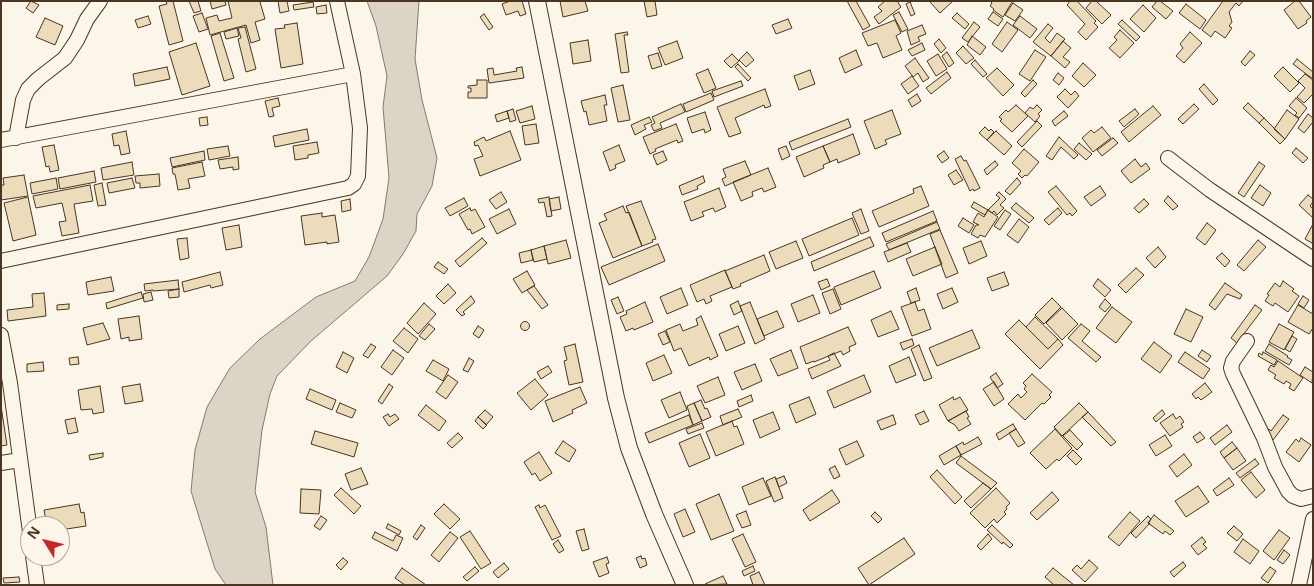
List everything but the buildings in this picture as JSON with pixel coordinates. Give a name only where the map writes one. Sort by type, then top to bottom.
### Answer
[{"type":"main road","points":[[537,1],[616,398],[629,448],[684,585]]},
{"type":"street","points":[[16,138],[23,100],[28,89],[65,58],[77,40],[87,19],[100,1]]},
{"type":"street","points":[[1,261],[348,188],[354,184],[358,176],[360,128],[353,74],[337,1]]},
{"type":"street","points":[[1,140],[353,74]]},
{"type":"street","points":[[1168,158],[1210,190],[1313,259]]},
{"type":"street","points":[[1,335],[28,516]]},
{"type":"street","points":[[1247,341],[1233,361],[1231,368],[1233,374],[1264,438],[1275,467],[1288,491],[1293,496],[1301,499],[1313,496]]},
{"type":"street","points":[[1,463],[20,460]]},
{"type":"street","points":[[1299,585],[1313,519]]},
{"type":"street","points":[[35,566],[38,585]]},
{"type":"shaded area","points":[[367,1],[419,1],[415,59],[422,100],[437,158],[432,186],[417,214],[416,231],[403,254],[387,276],[311,341],[277,376],[270,394],[262,430],[255,492],[266,527],[273,585],[226,585],[215,569],[191,491],[195,450],[207,407],[230,368],[260,339],[316,297],[355,281],[369,257],[383,219],[389,178],[383,107],[387,76],[376,26]]}]
